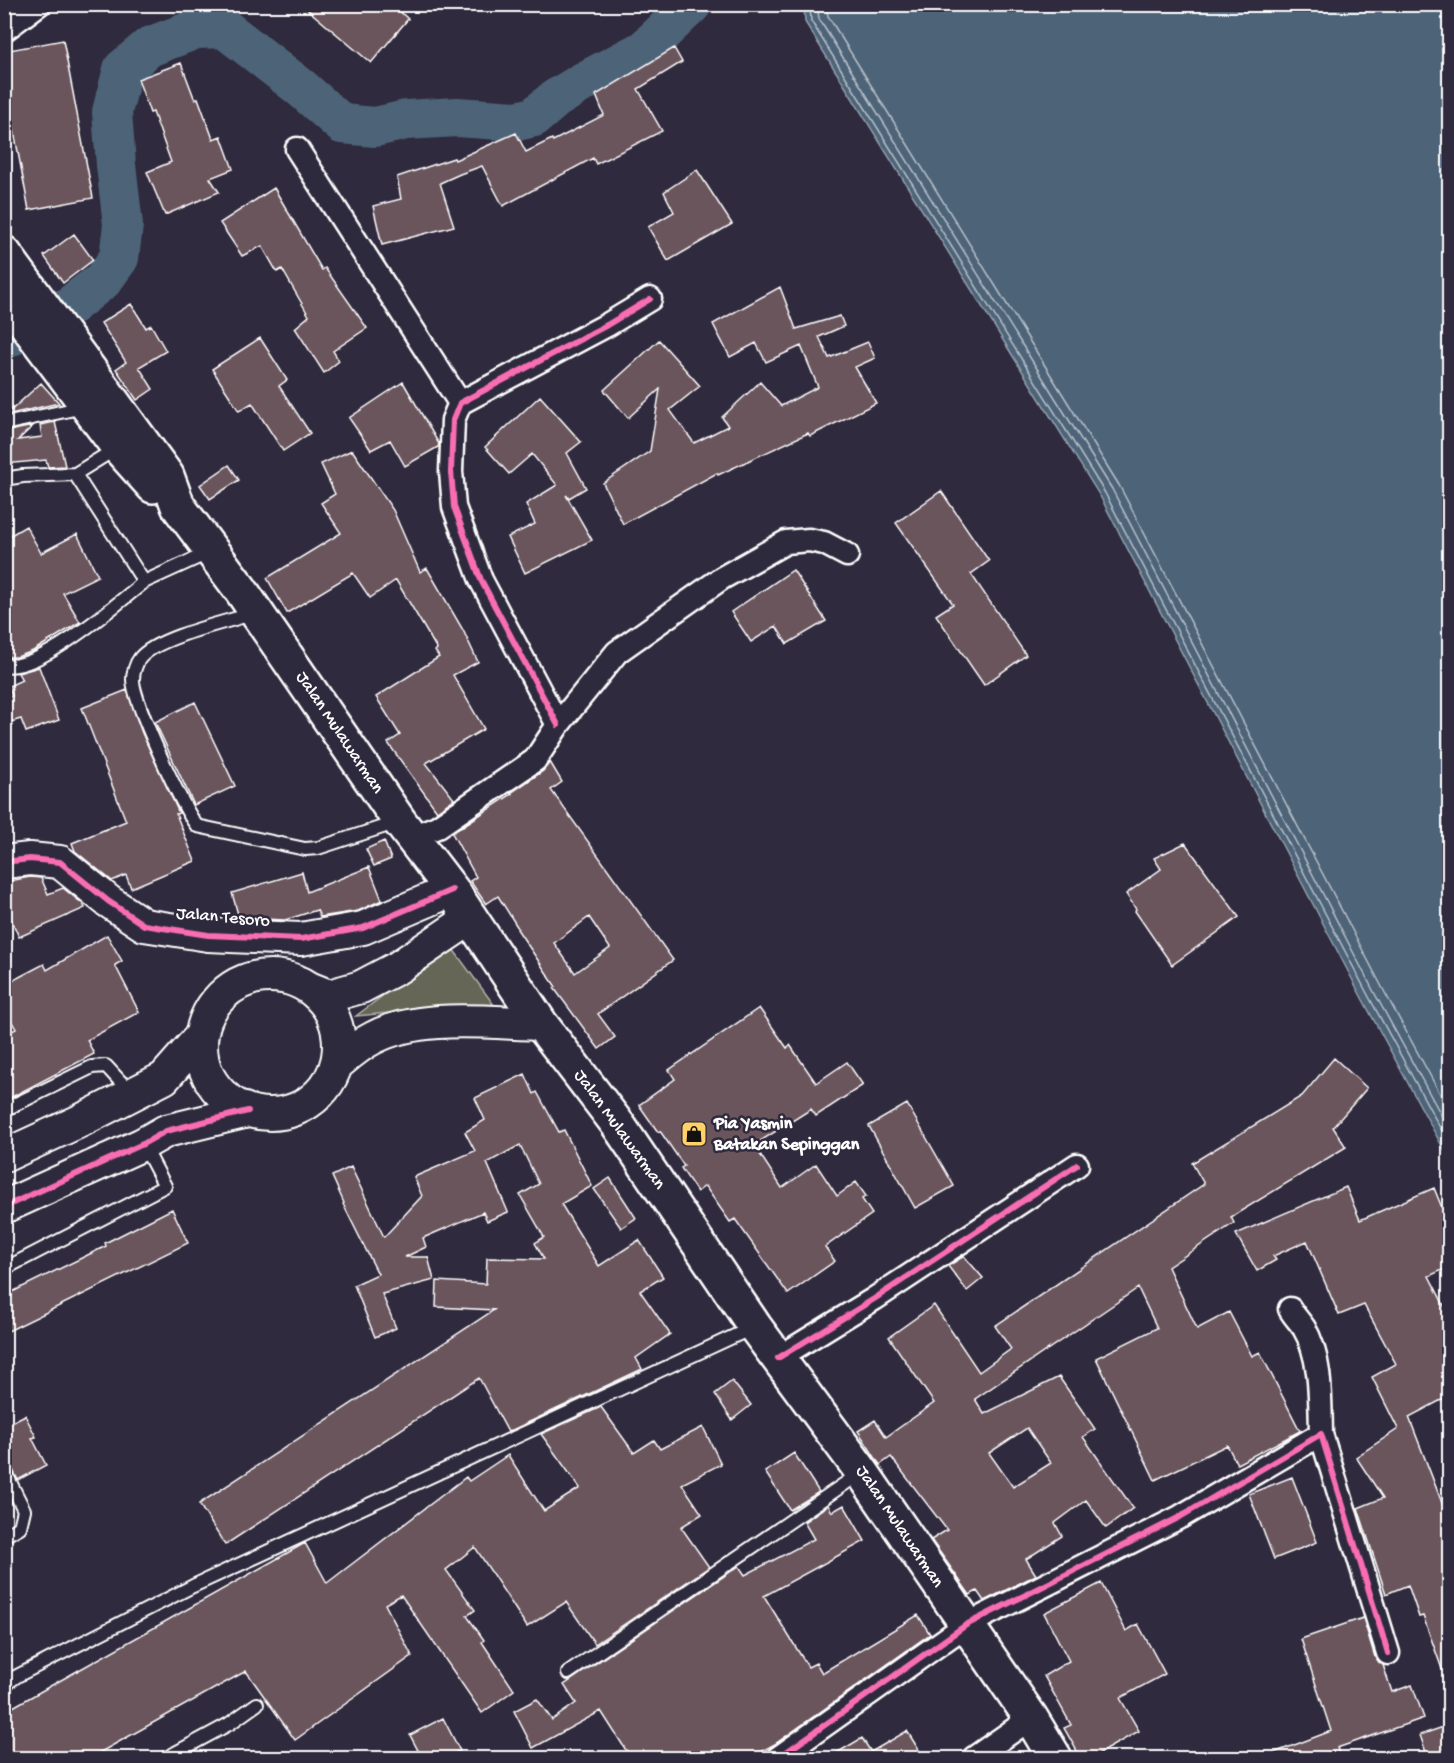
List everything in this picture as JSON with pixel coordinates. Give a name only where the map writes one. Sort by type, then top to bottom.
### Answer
[{"type":"highway","name":"Jalan Mulawarman","points":[[4,253],[14,287],[62,353],[88,406],[118,447],[150,483],[178,506],[256,613],[406,830],[452,890],[541,1024],[619,1126],[755,1327],[862,1472],[1031,1718],[1054,1758]]},
{"type":"highway","name":"Jalan Mulawarman","points":[[62,353],[108,392],[167,476],[178,506]]},
{"type":"street","points":[[4,30],[39,4]]},
{"type":"street","points":[[297,149],[460,403]]},
{"type":"street","points":[[558,725],[481,580],[453,507],[451,471],[453,420],[460,403],[650,299]]},
{"type":"street","points":[[406,830],[437,827],[535,760],[558,725],[617,652],[722,578],[786,542],[808,540],[824,543],[846,555]]},
{"type":"street","name":"Jalan Tesoro","points":[[4,862],[30,859],[60,862],[108,901],[144,925],[208,935],[301,939],[363,928],[452,890]]},
{"type":"street","points":[[309,988],[322,999],[337,1030],[339,1047],[336,1065],[326,1085],[311,1101],[291,1111],[270,1114],[248,1111],[227,1100],[211,1082],[202,1060],[201,1036],[208,1013],[222,994],[242,981],[264,976],[288,978],[329,996],[361,987],[398,968],[471,918]]},
{"type":"street","points":[[336,1065],[374,1037],[401,1028],[431,1023],[541,1024]]},
{"type":"street","points":[[4,1156],[164,1078],[201,1036]]},
{"type":"street","points":[[4,1207],[143,1144],[166,1131],[248,1111]]},
{"type":"street","points":[[778,1358],[874,1299],[1077,1166]]},
{"type":"street","points":[[1290,1309],[1305,1330],[1315,1358],[1321,1434],[1388,1653]]},
{"type":"street","points":[[778,1758],[966,1625],[1180,1517],[1321,1434]]},
{"type":"street","points":[[974,1758],[1031,1718]]},
{"type":"lane","points":[[4,424],[88,406]]},
{"type":"lane","points":[[4,479],[75,474],[118,447]]},
{"type":"lane","points":[[75,474],[144,582]]},
{"type":"lane","points":[[4,665],[20,666],[68,642],[144,582],[211,551]]},
{"type":"lane","points":[[256,613],[160,643],[141,656],[137,662],[133,681],[140,706],[177,792],[191,818],[197,826],[305,849],[406,830]]},
{"type":"lane","points":[[4,1110],[100,1065],[106,1066],[132,1095]]},
{"type":"lane","points":[[4,1269],[165,1186],[143,1144]]},
{"type":"lane","points":[[4,1685],[17,1676],[193,1586],[755,1327]]},
{"type":"lane","points":[[4,1470],[24,1510],[20,1527],[4,1536]]},
{"type":"lane","points":[[568,1673],[862,1472]]},
{"type":"lane","points":[[166,1758],[229,1725],[257,1704]]},
{"type":"green space","points":[[450,945],[497,1009],[442,1008],[356,1016]]},
{"type":"water","points":[[804,5],[1449,5],[1449,1159],[1363,1000],[1100,496],[805,22]]},
{"type":"building","points":[[301,4],[392,4],[408,19],[371,63]]},
{"type":"building","points":[[63,40],[93,198],[29,210],[4,78],[4,51]]},
{"type":"building","points":[[674,48],[682,62],[638,89],[662,131],[596,164],[593,158],[503,206],[482,166],[460,174],[440,183],[454,226],[382,245],[373,206],[401,199],[397,177],[454,158],[455,160],[516,133],[526,152],[552,139],[553,141],[604,115],[596,95]]},
{"type":"building","points":[[181,63],[195,100],[198,98],[213,139],[221,136],[233,169],[210,178],[219,192],[165,215],[147,172],[171,162],[138,79]]},
{"type":"building","points":[[697,170],[732,224],[668,261],[648,227],[674,212],[664,192]]},
{"type":"building","points":[[274,188],[322,270],[325,268],[367,328],[333,351],[339,361],[324,373],[295,328],[309,316],[282,269],[277,272],[262,246],[242,256],[220,223]]},
{"type":"building","points":[[74,234],[93,260],[63,283],[44,256]]},
{"type":"building","points":[[780,287],[796,329],[840,316],[844,326],[819,337],[829,358],[868,342],[875,358],[855,367],[876,403],[810,436],[808,433],[718,475],[717,473],[623,524],[603,483],[650,451],[660,389],[628,418],[604,390],[659,340],[700,386],[670,410],[694,443],[728,426],[722,417],[760,382],[781,406],[818,387],[801,346],[766,362],[756,343],[730,357],[713,324]]},
{"type":"building","points":[[131,304],[146,328],[151,325],[166,351],[139,367],[153,389],[137,400],[116,369],[126,362],[101,323]]},
{"type":"building","points":[[260,338],[287,380],[279,386],[310,433],[283,451],[252,403],[239,411],[212,369]]},
{"type":"building","points":[[403,382],[439,444],[438,447],[405,466],[390,440],[371,450],[349,418]]},
{"type":"building","points":[[41,383],[59,403],[6,415]]},
{"type":"building","points":[[540,396],[581,442],[567,453],[586,488],[569,498],[566,495],[592,540],[525,573],[508,537],[535,524],[526,504],[557,485],[532,454],[509,474],[485,447]]},
{"type":"building","points":[[55,422],[65,466],[48,467],[46,460],[4,464],[4,432],[33,426],[18,440],[42,437],[40,425]]},
{"type":"building","points":[[352,450],[393,510],[420,572],[427,568],[463,630],[478,662],[453,675],[484,729],[426,763],[454,799],[437,811],[388,743],[400,735],[376,697],[439,657],[435,651],[437,649],[396,580],[370,598],[353,573],[287,613],[267,578],[341,533],[321,503],[335,494],[321,464]]},
{"type":"building","points":[[229,465],[239,480],[210,499],[200,485]]},
{"type":"building","points":[[941,491],[989,561],[971,574],[1026,655],[984,685],[936,615],[953,604],[896,523]]},
{"type":"building","points":[[26,526],[41,553],[77,534],[98,576],[63,593],[80,622],[33,651],[17,657],[9,657],[4,648],[4,539]]},
{"type":"building","points":[[793,570],[826,621],[787,644],[776,626],[751,642],[731,612]]},
{"type":"building","points":[[39,667],[59,720],[26,732],[21,719],[4,724],[4,698],[12,696],[9,686],[22,680],[18,673]]},
{"type":"building","points":[[127,690],[142,733],[179,813],[176,814],[195,861],[131,888],[126,875],[112,881],[75,851],[72,843],[126,821],[82,708]]},
{"type":"building","points":[[195,702],[235,786],[194,805],[155,722]]},
{"type":"building","points":[[550,762],[562,782],[551,790],[673,960],[598,1014],[615,1037],[599,1049],[554,988],[556,987],[498,896],[486,904],[470,881],[476,877],[452,833],[543,771]],"holes":[[[589,917],[610,948],[575,973],[554,943]]]},
{"type":"building","points":[[384,841],[391,859],[374,866],[366,849]]},
{"type":"building","points":[[1185,843],[1239,917],[1172,965],[1126,894],[1161,869],[1154,858]]},
{"type":"building","points":[[369,867],[382,900],[358,911],[320,917],[317,910],[285,920],[239,918],[232,893],[302,872],[307,892]]},
{"type":"building","points":[[30,877],[41,878],[48,894],[63,888],[85,908],[19,937],[4,903],[4,882]]},
{"type":"building","points":[[107,935],[122,961],[115,965],[139,1012],[87,1040],[94,1054],[4,1101],[4,1035],[16,1029],[4,1008],[4,985],[44,964],[47,970]]},
{"type":"building","points":[[759,1008],[787,1048],[790,1045],[816,1083],[847,1062],[863,1085],[816,1116],[811,1109],[754,1145],[782,1188],[816,1164],[837,1196],[856,1182],[866,1196],[862,1199],[872,1214],[825,1247],[835,1261],[788,1294],[735,1219],[730,1222],[705,1186],[697,1192],[681,1168],[684,1166],[639,1105],[675,1079],[669,1070]]},
{"type":"building","points":[[1334,1058],[1367,1088],[1333,1127],[1346,1147],[1231,1217],[1234,1223],[1168,1267],[1197,1329],[1229,1312],[1252,1356],[1260,1352],[1300,1431],[1237,1464],[1227,1445],[1155,1480],[1096,1358],[1157,1328],[1138,1288],[975,1399],[984,1414],[1059,1377],[1095,1429],[1083,1437],[1133,1508],[1106,1528],[1086,1500],[1055,1523],[1062,1536],[1026,1559],[1036,1575],[984,1601],[977,1591],[970,1595],[931,1540],[947,1530],[891,1457],[880,1465],[858,1431],[875,1420],[886,1437],[934,1403],[889,1337],[934,1305],[979,1372],[1011,1349],[995,1326],[1204,1184],[1192,1163],[1302,1096]],"holes":[[[1027,1428],[1051,1463],[1013,1487],[989,1453]]]},
{"type":"building","points":[[525,1074],[534,1094],[537,1092],[559,1132],[564,1130],[592,1186],[561,1204],[599,1266],[639,1240],[663,1277],[640,1291],[670,1334],[636,1358],[642,1369],[508,1432],[479,1378],[225,1545],[199,1504],[494,1310],[436,1307],[437,1281],[486,1284],[487,1258],[544,1259],[535,1243],[544,1237],[520,1195],[539,1184],[520,1145],[487,1163],[508,1212],[487,1221],[483,1212],[423,1238],[426,1247],[405,1257],[428,1257],[434,1280],[382,1294],[396,1328],[375,1337],[354,1285],[378,1274],[343,1204],[332,1176],[351,1167],[384,1237],[422,1196],[414,1177],[475,1151],[465,1132],[485,1120],[475,1098]]},
{"type":"building","points":[[907,1104],[954,1186],[915,1208],[869,1126]]},
{"type":"building","points":[[610,1178],[636,1218],[621,1228],[594,1189]]},
{"type":"building","points":[[1346,1187],[1360,1220],[1434,1188],[1449,1225],[1449,1267],[1429,1276],[1449,1315],[1449,1396],[1409,1417],[1449,1521],[1449,1682],[1447,1683],[1423,1616],[1419,1617],[1408,1585],[1386,1594],[1358,1508],[1383,1498],[1356,1457],[1398,1429],[1372,1377],[1396,1364],[1364,1305],[1339,1315],[1307,1241],[1273,1256],[1276,1260],[1257,1271],[1236,1234]]},
{"type":"building","points":[[172,1209],[188,1243],[4,1333],[4,1296],[106,1246],[105,1243]]},
{"type":"building","points":[[964,1256],[983,1278],[967,1291],[948,1266]]},
{"type":"building","points":[[732,1381],[751,1405],[732,1420],[715,1394]]},
{"type":"building","points":[[601,1407],[634,1453],[654,1440],[660,1449],[703,1427],[721,1464],[682,1484],[702,1514],[681,1527],[709,1567],[595,1644],[566,1602],[527,1627],[475,1547],[446,1570],[475,1610],[467,1616],[514,1690],[482,1713],[401,1595],[385,1604],[412,1656],[295,1740],[246,1671],[90,1758],[4,1758],[4,1712],[305,1543],[327,1583],[466,1477],[469,1481],[508,1455],[544,1511],[580,1488],[541,1434]]},
{"type":"building","points":[[25,1415],[36,1437],[32,1438],[46,1465],[18,1480],[11,1466],[4,1462],[4,1426]]},
{"type":"building","points":[[794,1453],[819,1492],[790,1510],[765,1472]]},
{"type":"building","points":[[1292,1477],[1317,1542],[1274,1559],[1249,1494]]},
{"type":"building","points":[[828,1505],[832,1512],[844,1505],[865,1541],[764,1596],[808,1667],[816,1663],[822,1673],[918,1615],[930,1634],[775,1744],[749,1758],[631,1758],[601,1711],[533,1748],[514,1711],[537,1699],[552,1720],[576,1703],[564,1685],[739,1566],[745,1575],[814,1539],[804,1522]]},
{"type":"building","points":[[1101,1583],[1126,1631],[1138,1624],[1165,1674],[1120,1698],[1139,1731],[1091,1758],[1081,1758],[1064,1728],[1071,1725],[1044,1676],[1069,1661],[1044,1613]]},
{"type":"building","points":[[1363,1618],[1375,1657],[1383,1665],[1392,1692],[1412,1685],[1424,1718],[1337,1748],[1341,1758],[1263,1758],[1331,1731],[1301,1639]]},
{"type":"building","points":[[443,1718],[460,1751],[445,1758],[422,1758],[410,1735]]},
{"type":"building","points":[[1449,1725],[1449,1758],[1428,1758],[1420,1735]]},
{"type":"building","points":[[907,1731],[924,1758],[828,1758],[862,1738],[871,1752]]},
{"type":"waterway","points":[[4,340],[70,306],[103,280],[119,258],[123,225],[112,112],[123,69],[149,47],[196,29],[224,28],[300,87],[342,124],[375,127],[406,120],[457,117],[517,121],[534,117],[555,99],[644,50],[692,4]]},
{"type":"cycle path","points":[[558,725],[481,580],[454,507],[451,471],[453,420],[460,403],[607,325],[650,299]]},
{"type":"cycle path","points":[[4,862],[30,859],[60,862],[108,901],[144,925],[208,935],[301,939],[363,928],[452,890]]},
{"type":"cycle path","points":[[4,1207],[143,1144],[166,1131],[248,1111]]},
{"type":"cycle path","points":[[778,1358],[874,1299],[1077,1165]]},
{"type":"cycle path","points":[[778,1758],[966,1625],[1180,1517],[1321,1434],[1388,1653]]},
{"type":"place","name":"Pia Yasmin Batakan Sepinggan","points":[[694,1134]]}]
